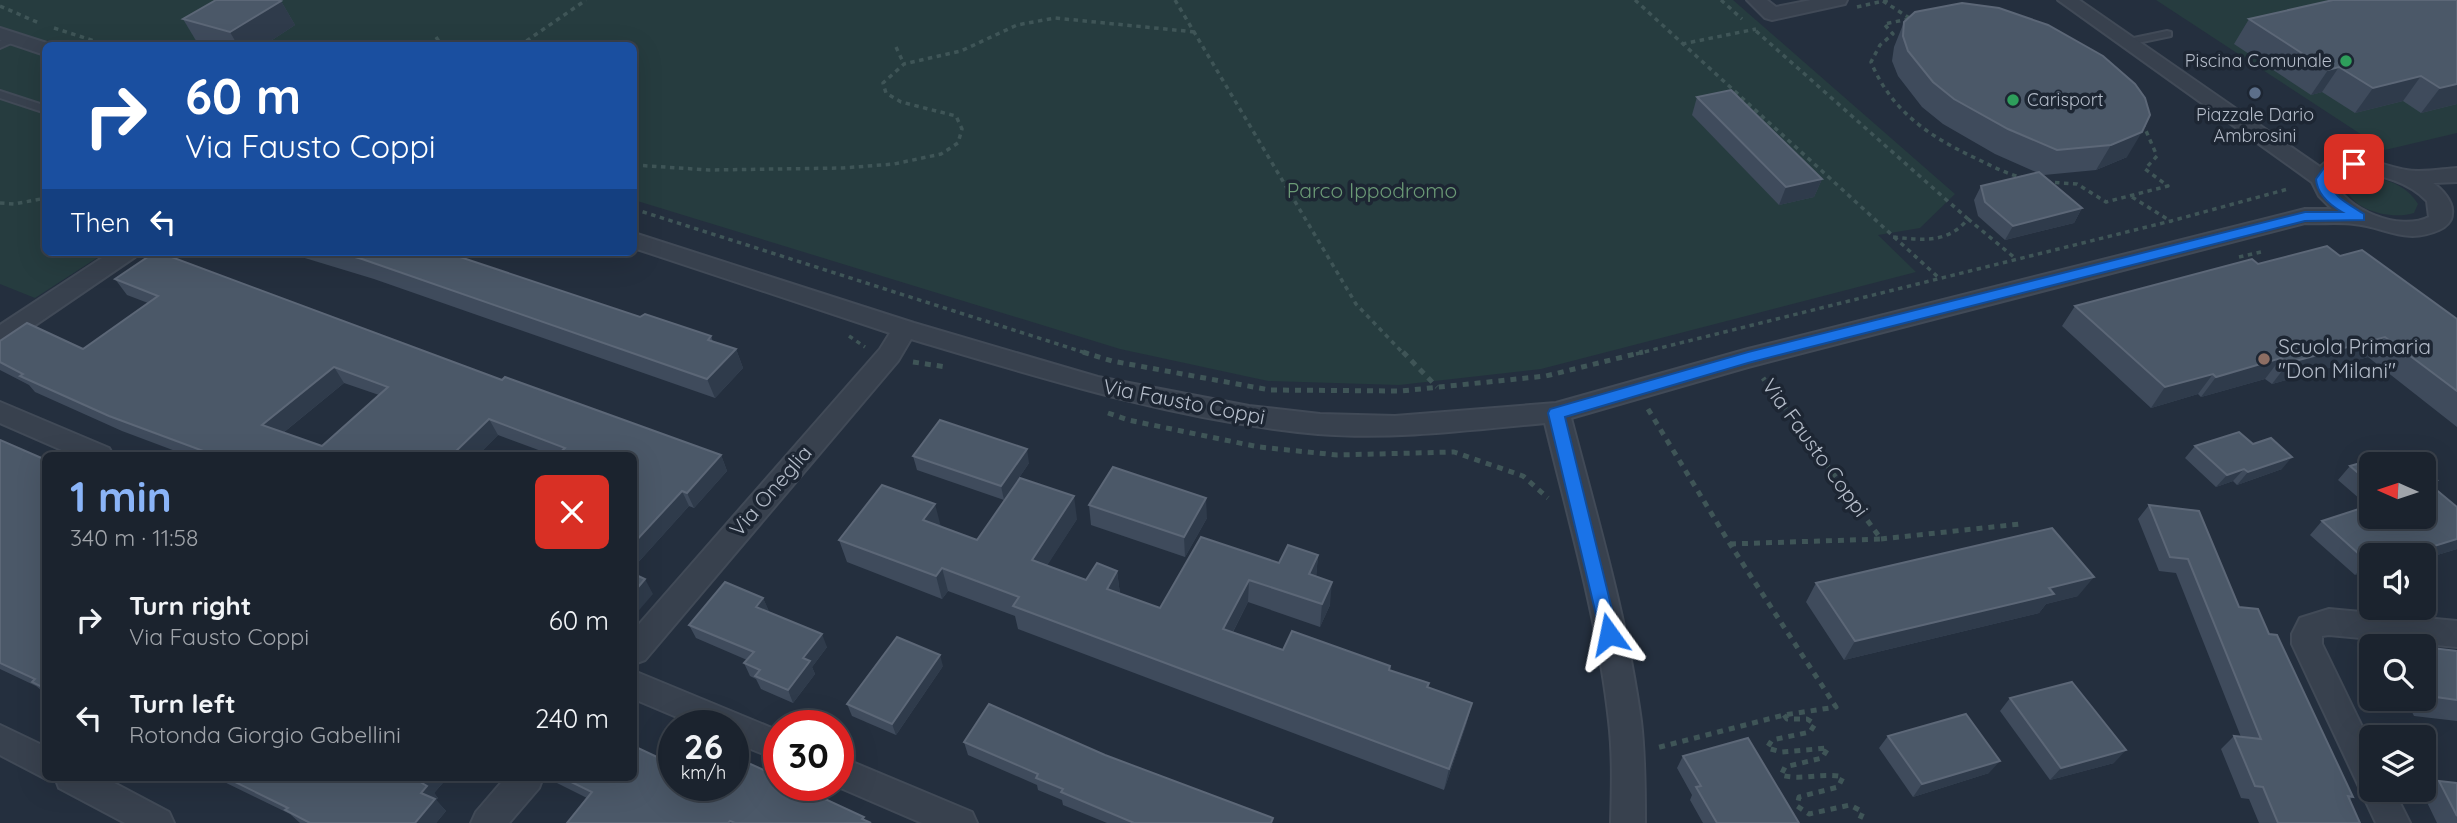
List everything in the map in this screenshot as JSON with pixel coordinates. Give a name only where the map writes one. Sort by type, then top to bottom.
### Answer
[{"type":"street","points":[[1756,0],[1772,13],[1838,0]]},
{"type":"street","points":[[2071,3],[2105,0]]},
{"type":"street","points":[[2071,3],[2270,142],[2359,217]]},
{"type":"street","points":[[5,39],[42,48]]},
{"type":"street","points":[[2270,142],[2340,165],[2371,166],[2405,177],[2457,176],[2440,214]]},
{"type":"street","points":[[2305,216],[2325,187],[2331,168],[2340,165]]},
{"type":"street","points":[[2405,177],[2457,233]]},
{"type":"street","name":"Via Fausto Coppi","points":[[637,241],[905,328],[1098,386],[1249,416],[1321,424],[1395,426],[1556,413],[1638,392],[1748,358],[2305,216],[2359,217],[2396,228],[2440,214]]},
{"type":"street","points":[[0,337],[121,256]]},
{"type":"street","name":"Via Oneglia","points":[[637,648],[889,355],[905,328]]},
{"type":"street","points":[[0,412],[92,452]]},
{"type":"street","points":[[1556,413],[1620,686],[1628,755],[1628,823]]},
{"type":"street","points":[[2359,754],[2307,644],[2305,634],[2308,628],[2317,623],[2329,622],[2457,635]]},
{"type":"street","points":[[637,686],[692,710]]},
{"type":"street","points":[[0,740],[42,762]]},
{"type":"street","points":[[854,778],[960,823]]},
{"type":"street","points":[[78,781],[157,823]]},
{"type":"street","points":[[488,823],[524,781]]},
{"type":"street","points":[[2382,802],[2393,823]]},
{"type":"lane","points":[[2128,42],[2167,34]]},
{"type":"lane","points":[[0,94],[42,109]]},
{"type":"path","points":[[525,42],[586,0]]},
{"type":"path","points":[[1175,0],[1356,304],[1438,387]]},
{"type":"path","points":[[1635,0],[1940,278]]},
{"type":"path","points":[[1721,0],[2015,258]]},
{"type":"path","points":[[1882,1],[1909,19]]},
{"type":"path","points":[[0,6],[44,25],[97,42]]},
{"type":"path","points":[[637,165],[709,170],[843,168],[894,164],[941,153],[958,142],[962,129],[956,116],[901,102],[886,93],[883,83],[904,64],[961,51],[1001,31],[1036,20],[1055,18],[1195,32]]},
{"type":"path","points":[[1921,18],[1884,24],[1893,34],[1880,45],[1871,62],[1879,85],[1894,105],[1918,128],[1963,153],[2014,176],[2047,183],[2077,184],[2106,202],[2168,186],[2145,169],[2157,156],[2148,131],[2140,120]]},
{"type":"path","points":[[436,37],[439,42]]},
{"type":"path","points":[[896,47],[904,64]]},
{"type":"path","points":[[637,210],[1112,361],[1270,390],[1401,391],[1546,376],[2171,221],[2288,189]]},
{"type":"path","points":[[2131,196],[2171,221]]},
{"type":"path","points":[[0,203],[14,204],[42,199]]},
{"type":"path","points":[[1894,237],[1942,239],[1959,233],[1968,219]]},
{"type":"path","points":[[2228,257],[2248,257],[2270,249]]},
{"type":"path","name":"Via Fausto Coppi","points":[[1748,358],[1881,539]]},
{"type":"path","points":[[1628,755],[1784,715],[1836,707],[1730,544],[1638,392]]},
{"type":"path","name":"Via Fausto Coppi","points":[[1730,544],[1881,539],[2020,524]]},
{"type":"path","points":[[1784,715],[1787,719],[1807,719],[1815,724],[1810,732],[1772,740],[1767,748],[1778,754],[1816,746],[1828,748],[1822,758],[1785,767],[1781,775],[1794,780],[1830,773],[1843,777],[1838,787],[1799,797],[1797,806],[1809,814],[1850,805],[1863,812],[1858,823]]},
{"type":"green space","name":"Parco Ippodromo","points":[[0,0],[1733,0],[1955,194],[1920,228],[1878,235],[1916,272],[1541,369],[1399,385],[1268,381],[1120,349],[637,201],[637,42],[42,42],[42,256],[100,256],[35,298],[0,284]]},
{"type":"green space","points":[[2156,0],[2457,0],[2457,133],[2385,150]]},
{"type":"green space","points":[[2354,177],[2386,180],[2407,191],[2418,204],[2414,213],[2384,214],[2363,207],[2348,194],[2345,185]]},
{"type":"building","points":[[216,0],[281,1],[230,32],[183,19]]},
{"type":"building","points":[[2333,0],[2457,0],[2457,84],[2440,88],[2421,76],[2373,88],[2339,67],[2328,70],[2249,19]]},
{"type":"building","name":"Carisport","points":[[1962,3],[1999,8],[2048,25],[2103,56],[2135,84],[2145,98],[2150,115],[2142,132],[2111,145],[2057,150],[2008,129],[1954,99],[1933,82],[1908,51],[1903,36],[1904,22],[1915,12]]},
{"type":"building","points":[[1731,90],[1822,179],[1786,187],[1697,97]]},
{"type":"building","points":[[2039,172],[2082,208],[2013,226],[1985,202],[1981,186]]},
{"type":"building","points":[[2327,246],[2340,256],[2362,250],[2457,319],[2457,391],[2385,337],[2288,363],[2281,358],[2216,377],[2213,374],[2165,387],[2075,306],[2252,259],[2258,264]]},
{"type":"building","points":[[149,256],[169,256],[502,380],[505,377],[721,455],[687,493],[682,491],[637,540],[637,452],[560,452],[565,448],[489,419],[455,452],[206,452],[109,416],[20,376],[23,374],[0,362],[0,341],[27,323],[83,349],[158,296],[115,279]],"holes":[[[334,367],[388,387],[322,446],[262,425]]]},
{"type":"building","points":[[351,256],[457,256],[640,317],[645,314],[711,336],[708,340],[736,349],[707,379]]},
{"type":"building","points":[[940,420],[1027,449],[1001,486],[913,456]]},
{"type":"building","points":[[2239,432],[2253,444],[2271,438],[2292,457],[2248,472],[2244,469],[2227,475],[2195,446]]},
{"type":"building","points":[[0,440],[42,458],[42,687],[32,682],[35,679],[0,663]]},
{"type":"building","points":[[2359,463],[2359,474],[2350,466]]},
{"type":"building","points":[[1113,467],[1206,498],[1184,537],[1089,505]]},
{"type":"building","points":[[1020,478],[1074,496],[1032,560],[1086,580],[1097,563],[1117,571],[1107,589],[1160,608],[1201,537],[1279,563],[1288,545],[1318,555],[1309,574],[1332,582],[1322,604],[1249,580],[1223,629],[1283,650],[1292,631],[1390,666],[1389,670],[1429,683],[1427,687],[1472,703],[1449,769],[1013,606],[1019,597],[942,568],[936,576],[839,540],[882,485],[935,504],[923,520],[977,540]]},
{"type":"building","points":[[2436,490],[2457,507],[2457,539],[2436,545],[2436,543],[2359,543],[2359,554],[2322,521],[2359,509],[2359,529],[2436,529]]},
{"type":"building","points":[[2149,505],[2199,511],[2239,607],[2258,609],[2269,634],[2277,635],[2353,797],[2348,796],[2360,823],[2278,823],[2263,787],[2255,786],[2234,736],[2261,739],[2188,559],[2170,557]]},
{"type":"building","points":[[2052,528],[2094,577],[2049,588],[2054,594],[1855,641],[1816,583]]},
{"type":"building","points":[[637,575],[645,579],[637,588]]},
{"type":"building","points":[[725,582],[763,598],[756,607],[822,634],[803,658],[810,661],[788,690],[755,676],[760,670],[744,663],[754,652],[689,625]]},
{"type":"building","points":[[897,637],[940,655],[892,724],[847,704]]},
{"type":"building","points":[[2436,648],[2457,651],[2457,700],[2436,697]]},
{"type":"building","points":[[2072,682],[2126,750],[2061,768],[2010,698]]},
{"type":"building","points":[[989,704],[1105,755],[1273,818],[1271,823],[1134,823],[1061,792],[1063,789],[1036,778],[1038,774],[964,742]]},
{"type":"building","points":[[1966,714],[2000,761],[1922,784],[1888,736]]},
{"type":"building","points":[[1748,738],[1799,823],[1717,823],[1696,787],[1701,786],[1683,756]]},
{"type":"building","points":[[637,747],[658,756],[658,801],[749,801],[749,763],[763,770],[763,801],[829,801],[871,823],[567,823],[592,792],[569,781],[637,781]]},
{"type":"building","points":[[233,781],[424,781],[422,783],[427,786],[421,793],[435,799],[415,823],[310,823],[285,810],[288,808]]},
{"type":"building","points":[[2439,781],[2457,783],[2457,816]]},
{"type":"place","name":"Piscina Comunale","points":[[2346,61]]},
{"type":"place","name":"Piazzale Dario Ambrosini","points":[[2255,93]]},
{"type":"place","name":"Carisport","points":[[2013,100]]},
{"type":"place","name":"Scuola Primaria \"Don Milani\"","points":[[2264,359]]},
{"type":"route","points":[[1609,634],[1556,413],[1638,392],[1748,358],[2305,216],[2359,217],[2346,210],[2328,194],[2322,179],[2331,168],[2354,164]]}]
